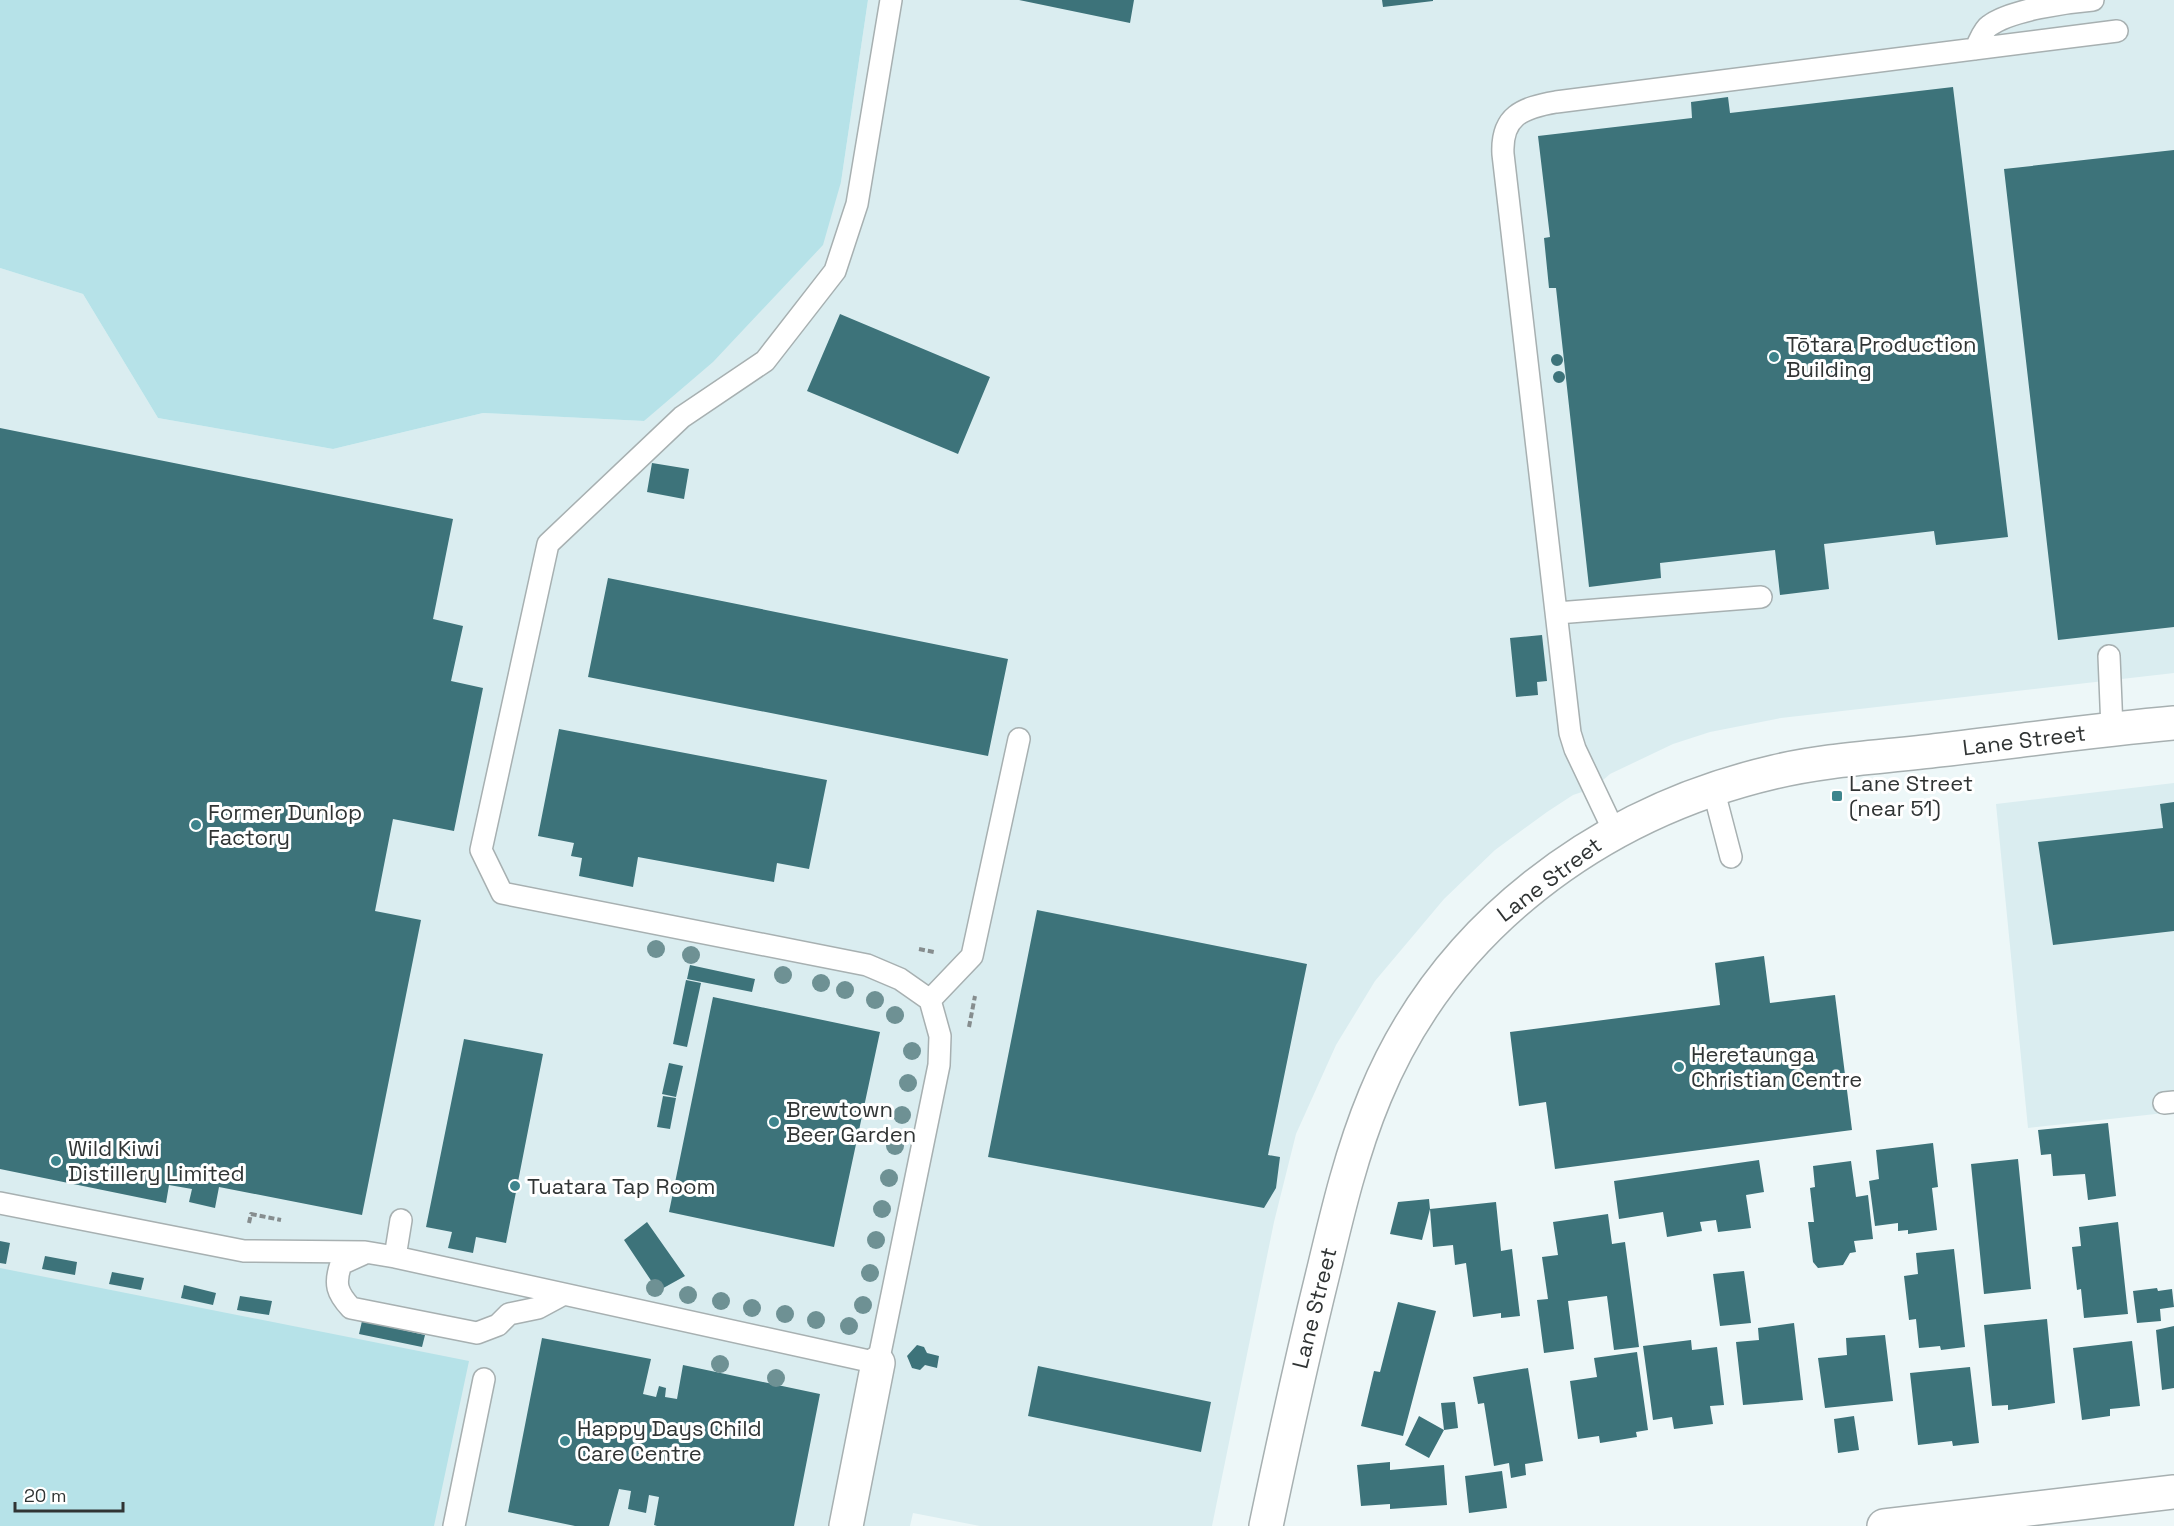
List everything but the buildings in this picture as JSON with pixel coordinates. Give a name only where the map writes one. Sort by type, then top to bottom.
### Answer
[{"type":"street","name":"Lane Street","points":[[1266,1526],[1293,1393],[1330,1242],[1358,1138],[1376,1091],[1408,1030],[1478,936],[1531,887],[1564,862],[1614,831],[1713,788],[1778,771],[2174,723]]},
{"type":"street","points":[[846,1526],[878,1363]]},
{"type":"street","points":[[1884,1526],[2174,1492]]},
{"type":"lane","points":[[0,1203],[244,1251],[365,1252],[395,1257],[878,1363],[939,1065],[940,1036],[930,1000],[900,979],[867,965],[502,893],[481,850],[548,544],[682,417],[765,361],[835,271],[857,204],[891,0]]},
{"type":"lane","points":[[1975,49],[1989,26],[2014,15],[2066,2],[2093,0]]},
{"type":"lane","points":[[1614,831],[1575,749],[1570,733],[1503,154],[1502,136],[1508,125],[1518,114],[1530,107],[1556,102],[2117,31]]},
{"type":"lane","points":[[1557,613],[1761,597]]},
{"type":"lane","points":[[2109,656],[2112,729]]},
{"type":"lane","points":[[930,1000],[972,956],[1019,739]]},
{"type":"lane","points":[[1713,788],[1731,857]]},
{"type":"lane","points":[[395,1257],[401,1220]]},
{"type":"lane","points":[[365,1252],[341,1264],[336,1280],[339,1295],[351,1308],[477,1333],[498,1325],[509,1314],[538,1308],[564,1294]]},
{"type":"lane","points":[[454,1526],[484,1379]]},
{"type":"shaded area","points":[[0,0],[868,0],[841,182],[823,245],[713,362],[644,421],[483,413],[333,449],[158,418],[83,294],[0,268]]},
{"type":"shaded area","points":[[868,0],[2174,0],[2174,673],[1781,718],[1710,732],[1673,744],[1610,774],[1594,788],[1573,795],[1547,812],[1495,850],[1444,899],[1375,981],[1336,1045],[1296,1134],[1274,1222],[1212,1526],[980,1526],[913,1513],[910,1526],[0,1526],[0,268],[83,294],[158,418],[333,449],[483,413],[644,421],[841,182]]},
{"type":"shaded area","points":[[2174,783],[2174,1112],[2028,1128],[1996,804]]},
{"type":"shaded area","points":[[0,1268],[469,1361],[434,1526],[0,1526]]},
{"type":"place","name":"Tōtara Production Building","points":[[1774,357]]},
{"type":"place","name":"Lane Street (near 51)","points":[[1837,796]]},
{"type":"place","name":"Former Dunlop Factory","points":[[196,825]]},
{"type":"place","name":"Heretaunga Christian Centre","points":[[1679,1067]]},
{"type":"place","name":"Brewtown Beer Garden","points":[[774,1122]]},
{"type":"place","name":"Wild Kiwi Distillery Limited","points":[[56,1161]]},
{"type":"place","name":"Tuatara Tap Room","points":[[515,1186]]},
{"type":"place","name":"Happy Days Child Care Centre","points":[[565,1441]]}]
